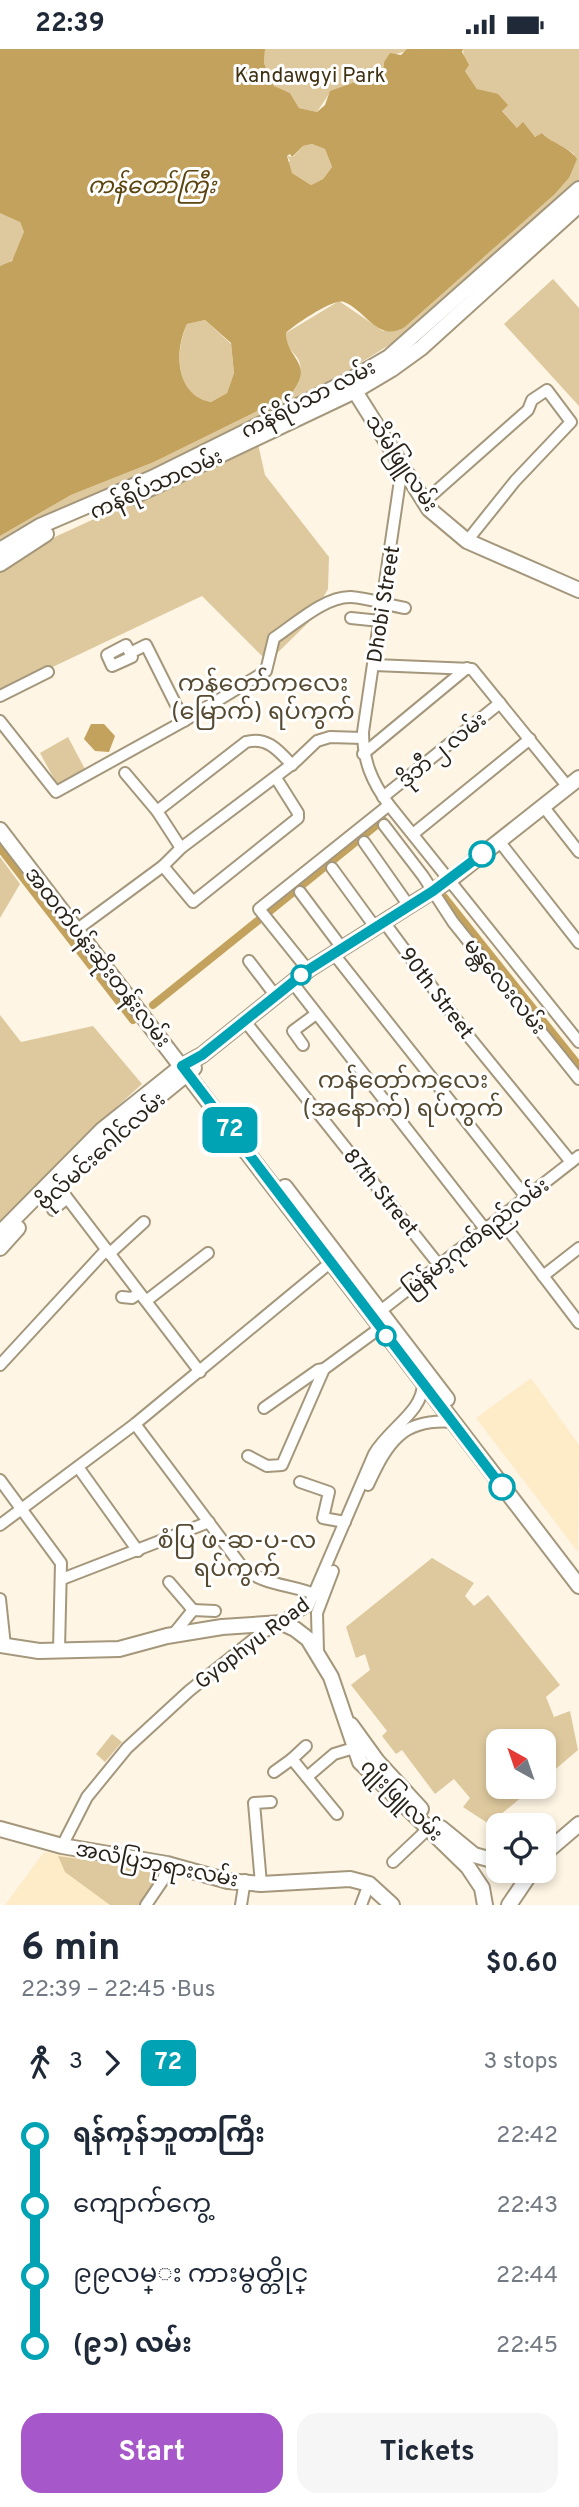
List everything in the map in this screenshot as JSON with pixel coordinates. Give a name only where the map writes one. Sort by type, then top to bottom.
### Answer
[{"type":"main road","name":"ကန်ရိပ်သာ လမ်း","points":[[0,550],[40,526],[152,478],[351,386],[411,339],[579,189]]},
{"type":"main road","name":"ကန်ရိပ်သာလမ်း","points":[[0,563],[61,525],[157,487],[421,348],[496,277],[579,205]]},
{"type":"main road","name":"သိမ်ဖြူလမ်း","points":[[351,386],[424,502],[467,541],[579,590]]},
{"type":"main road","points":[[188,1068],[308,970],[450,880],[573,782]]},
{"type":"main road","name":"အထက်ပန်းဆိုးတန်းလမ်း","points":[[0,817],[6,833],[247,1144],[573,1573],[579,1586]]},
{"type":"main road","name":"ဗိုလ်မင်းဂေါင်လမ်း","points":[[0,1248],[102,1130],[149,1092],[188,1068]]},
{"type":"main road","name":"ဗိုလ်မင်းဂေါင်လမ်း","points":[[53,1187],[188,1068]]},
{"type":"main road","points":[[3,1225],[53,1187]]},
{"type":"main road","name":"အထက်ပန်းဆိုးတန်းလမ်း","points":[[301,1215],[331,1262],[573,1573]]},
{"type":"main road","points":[[573,1573],[579,1594]]},
{"type":"main road","points":[[2,1646],[119,1650],[172,1636],[222,1627],[282,1623]]},
{"type":"main road","name":"ဂျိုးဖြူလမ်း","points":[[282,1623],[301,1634],[318,1653],[331,1677],[360,1762],[477,1878],[485,1905]]},
{"type":"main road","points":[[341,1711],[377,1761],[432,1821],[474,1855],[486,1858]]},
{"type":"main road","points":[[556,1843],[579,1824]]},
{"type":"main road","name":"အလံပြဘုရားလမ်း","points":[[0,1829],[62,1846],[167,1864],[228,1881],[245,1880],[261,1884],[350,1879],[369,1884]]},
{"type":"main road","points":[[509,1905],[524,1883]]},
{"type":"main road","points":[[369,1884],[392,1905]]},
{"type":"street","points":[[424,502],[528,410],[531,400],[547,390],[572,422],[515,481],[467,541]]},
{"type":"street","name":"Dhobi Street","points":[[402,467],[363,738],[363,754],[370,774],[386,801],[450,880]]},
{"type":"street","points":[[0,720],[56,792],[184,721],[266,671],[274,638],[307,616],[342,598],[405,608]]},
{"type":"street","points":[[351,618],[380,621]]},
{"type":"street","points":[[130,653],[146,645],[184,721]]},
{"type":"street","points":[[374,665],[470,668],[530,739],[573,782]]},
{"type":"street","points":[[363,754],[470,668]]},
{"type":"street","points":[[0,696],[48,672]]},
{"type":"street","name":"ဒိုဘီ ၂ လမ်း","points":[[308,970],[259,909],[500,703]]},
{"type":"street","points":[[80,927],[276,778],[317,741],[330,737],[363,738]]},
{"type":"street","points":[[413,834],[530,739]]},
{"type":"street","points":[[157,811],[247,742],[260,740],[268,743],[292,765]]},
{"type":"street","points":[[125,773],[157,811],[181,848]]},
{"type":"street","points":[[163,866],[193,902],[298,818],[298,813],[276,778]]},
{"type":"street","points":[[543,806],[579,852]]},
{"type":"street","name":"မန္တလေးလမ်း","points":[[384,825],[453,922],[579,1079]]},
{"type":"street","points":[[499,841],[579,943]]},
{"type":"street","points":[[364,842],[410,906]]},
{"type":"street","name":"90th Street","points":[[332,868],[470,1038],[575,1159]]},
{"type":"street","name":"မန္တလေးလမ်း","points":[[450,880],[579,1042]]},
{"type":"street","points":[[300,893],[337,951],[526,1197]]},
{"type":"street","points":[[249,961],[275,995]]},
{"type":"street","points":[[292,982],[485,1229]]},
{"type":"street","points":[[303,1045],[293,1031],[316,1014]]},
{"type":"street","name":"87th Street","points":[[244,1020],[439,1265]]},
{"type":"street","name":"မြန်မာ့ဂုဏ်ရည်လမ်း","points":[[264,1408],[318,1370],[324,1369],[439,1265],[575,1159]]},
{"type":"street","points":[[53,1187],[67,1198],[200,1372]]},
{"type":"street","points":[[54,1210],[67,1198]]},
{"type":"street","points":[[499,1218],[579,1323]]},
{"type":"street","points":[[0,1365],[108,1252],[144,1222]]},
{"type":"street","points":[[543,1276],[579,1248]]},
{"type":"street","points":[[122,1297],[142,1297],[208,1253]]},
{"type":"street","points":[[0,1525],[135,1424],[331,1262]]},
{"type":"street","points":[[248,1456],[267,1467],[282,1465],[324,1369]]},
{"type":"street","name":"Gyophyu Road","points":[[318,1653],[319,1596],[345,1522],[384,1436],[418,1407],[423,1394],[423,1383]]},
{"type":"street","name":"Gyophyu Road","points":[[62,1846],[87,1797],[127,1748],[189,1691],[259,1635],[282,1623],[319,1596],[390,1442],[421,1422],[453,1422]]},
{"type":"street","points":[[135,1424],[243,1568],[267,1584],[302,1588],[319,1596]]},
{"type":"street","points":[[78,1467],[138,1551]]},
{"type":"street","points":[[0,1480],[61,1563],[62,1579],[58,1596],[59,1650]]},
{"type":"street","points":[[300,1482],[329,1492],[323,1518],[345,1522]]},
{"type":"street","points":[[62,1579],[209,1522]]},
{"type":"street","points":[[170,1582],[193,1610],[215,1611]]},
{"type":"street","points":[[0,1599],[2,1646]]},
{"type":"street","points":[[172,1636],[193,1610]]},
{"type":"street","points":[[274,1772],[306,1746]]},
{"type":"street","points":[[307,1777],[334,1754],[354,1748]]},
{"type":"street","points":[[292,1759],[337,1814]]},
{"type":"street","points":[[261,1884],[254,1803],[271,1802]]},
{"type":"street","points":[[393,1862],[429,1828]]},
{"type":"street","points":[[146,1905],[163,1880],[167,1864]]},
{"type":"street","points":[[241,1905],[245,1880]]},
{"type":"street","points":[[361,1905],[369,1884]]},
{"type":"shaded area","points":[[531,1378],[579,1445],[578,1552],[476,1418]]},
{"type":"shaded area","points":[[44,1852],[137,1867],[158,1876],[140,1905],[5,1905]]},
{"type":"green space","name":"Kandawgyi Park","points":[[265,49],[407,51],[389,56],[384,62],[383,72],[331,91],[317,112],[299,108],[290,93],[275,87],[264,63]]},
{"type":"green space","points":[[463,49],[579,49],[579,180],[410,332],[344,373],[0,546],[0,536],[71,495],[154,462],[290,395],[297,380],[300,363],[287,343],[286,333],[339,301],[383,331],[405,327],[555,194],[569,178],[574,154],[542,133],[536,137],[517,128],[487,93],[477,89],[465,71]]},
{"type":"green space","points":[[312,144],[325,149],[332,167],[323,179],[311,185],[292,173],[287,156],[293,157],[303,146]]},
{"type":"green space","points":[[4,212],[20,222],[24,232],[14,258],[0,266],[0,213]]},
{"type":"green space","points":[[553,279],[579,308],[579,406],[504,324]]},
{"type":"green space","points":[[205,320],[231,344],[234,373],[227,393],[211,402],[190,391],[184,381],[180,359],[180,347],[187,324]]},
{"type":"green space","points":[[258,444],[265,475],[329,557],[328,589],[309,622],[268,662],[202,596],[0,692],[0,571],[57,536]]},
{"type":"green space","points":[[68,737],[86,771],[58,786],[40,753]]},
{"type":"green space","points":[[0,857],[20,884],[0,918]]},
{"type":"green space","points":[[0,1015],[21,1042],[93,1026],[142,1084],[78,1142],[0,1225]]},
{"type":"green space","points":[[432,1558],[474,1583],[465,1596],[474,1606],[488,1595],[560,1685],[546,1697],[554,1717],[570,1711],[578,1750],[556,1769],[556,1729],[486,1729],[486,1799],[519,1799],[502,1813],[486,1813],[486,1822],[463,1807],[470,1798],[454,1779],[435,1794],[402,1750],[396,1754],[382,1736],[387,1731],[351,1685],[370,1670],[365,1654],[356,1658],[346,1627]]},
{"type":"green space","points":[[112,1734],[122,1742],[105,1762],[96,1754]]},
{"type":"green space","points":[[58,1856],[137,1867],[158,1876],[140,1905],[110,1905],[65,1872]]},
{"type":"water","name":"ကန်တော်ကြီး","points":[[0,49],[265,49],[264,63],[274,86],[290,93],[299,108],[317,112],[325,105],[330,91],[383,72],[384,62],[390,53],[401,55],[407,49],[463,49],[469,65],[465,71],[477,89],[498,94],[508,105],[502,111],[517,128],[523,122],[535,137],[542,133],[577,159],[569,178],[555,194],[405,327],[395,331],[379,328],[344,302],[323,308],[286,333],[300,368],[297,384],[290,395],[154,462],[71,495],[0,536],[0,266],[12,261],[24,232],[20,222],[0,213]],"holes":[[[312,144],[325,149],[332,167],[323,179],[311,185],[292,173],[287,156],[290,154],[292,157],[303,146]],[[205,320],[231,343],[234,373],[227,393],[211,402],[190,391],[184,381],[179,359],[187,324]]]},
{"type":"water","points":[[91,724],[104,724],[115,736],[109,752],[95,751],[84,739]]},
{"type":"waterway","points":[[153,1005],[383,820],[385,823]]},
{"type":"waterway","points":[[0,848],[133,1020],[137,1017]]},
{"type":"waterway","points":[[444,897],[579,1066]]},
{"type":"bus line","name":"72","points":[[482,854],[450,880],[308,970],[202,1055],[182,1066],[502,1487]]},
{"type":"district","name":"ကန်တော်ကလေး (မြောက်) ရပ်ကွက်","points":[[263,697]]},
{"type":"district","name":"ကန်တော်ကလေး (အနောက်) ရပ်ကွက်","points":[[403,1094]]},
{"type":"district","name":"စံပြ ဖ-ဆ-ပ-လ ရပ်ကွက်","points":[[237,1554]]}]
